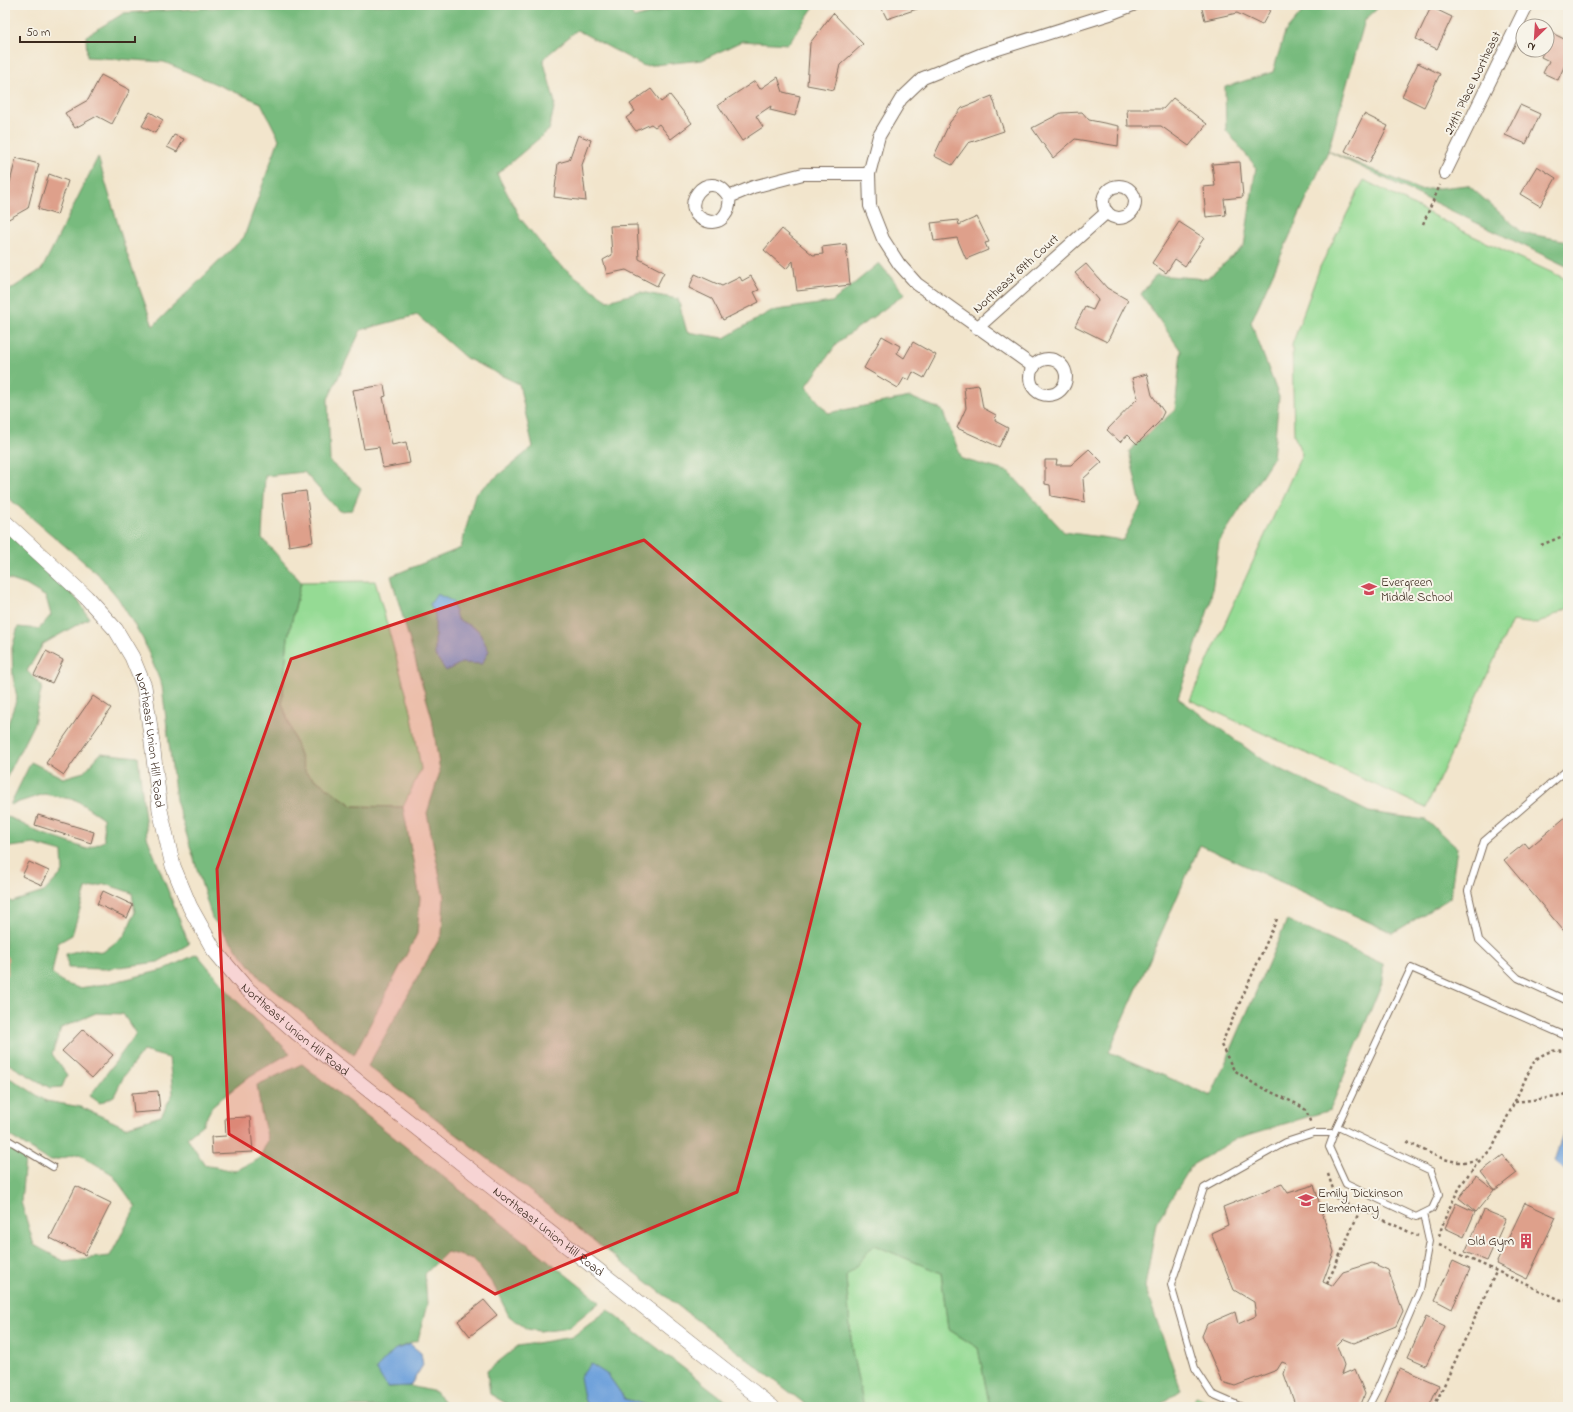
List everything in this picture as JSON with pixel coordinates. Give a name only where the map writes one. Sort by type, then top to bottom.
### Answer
[{"type":"street","points":[[977,328],[917,284],[899,264],[883,239],[870,206],[869,174],[880,136],[901,99],[923,78],[982,54],[1110,14],[1133,5]]},
{"type":"street","name":"211th Place Northeast","points":[[1445,173],[1526,5]]},
{"type":"street","points":[[729,197],[753,187],[803,174],[869,174]]},
{"type":"street","name":"Northeast 69th Court","points":[[1034,367],[977,328],[1107,212]]},
{"type":"street","name":"Northeast Union Hill Road","points":[[5,522],[86,597],[116,630],[132,657],[144,686],[160,810],[173,866],[190,907],[214,950],[245,987],[297,1033],[772,1407]]},
{"type":"lane","points":[[1568,769],[1484,841],[1468,891],[1479,940],[1518,978],[1568,1001]]},
{"type":"lane","points":[[1338,1127],[1431,1171],[1439,1194],[1432,1210],[1416,1217],[1346,1184],[1329,1147],[1334,1134],[1411,968],[1568,1037]]},
{"type":"lane","points":[[1242,1407],[1212,1394],[1195,1368],[1172,1285],[1204,1188],[1286,1142],[1314,1133],[1334,1134]]},
{"type":"lane","points":[[5,1138],[53,1167]]},
{"type":"lane","points":[[1368,1407],[1377,1390],[1420,1290],[1429,1241],[1423,1214]]},
{"type":"path","points":[[1423,224],[1445,173]]},
{"type":"path","points":[[1541,545],[1568,534]]},
{"type":"path","points":[[1438,1238],[1443,1220],[1468,1174],[1482,1157],[1492,1148],[1534,1060],[1552,1050],[1568,1052]]},
{"type":"path","points":[[1514,1102],[1557,1098],[1568,1093]]},
{"type":"path","points":[[1407,1142],[1450,1161],[1463,1163],[1473,1162],[1482,1157]]},
{"type":"path","points":[[1327,1284],[1360,1210]]},
{"type":"path","points":[[1434,1407],[1496,1272]]},
{"type":"highlighted area","points":[[644,540],[860,724],[799,970],[737,1192],[495,1294],[229,1134],[217,869],[291,659]]},
{"type":"green space","points":[[226,5],[628,5],[634,18],[683,5],[815,5],[788,44],[742,41],[702,60],[644,66],[577,30],[543,59],[555,103],[549,130],[497,174],[520,218],[556,262],[608,301],[640,292],[678,299],[687,332],[724,338],[771,311],[832,302],[879,263],[905,294],[838,342],[806,387],[828,413],[910,397],[942,410],[962,459],[1009,472],[1064,532],[1123,540],[1141,505],[1129,451],[1175,410],[1181,351],[1141,294],[1156,275],[1207,279],[1244,246],[1256,167],[1226,130],[1225,87],[1273,72],[1285,32],[1308,5],[1381,5],[1365,20],[1328,151],[1251,322],[1279,397],[1273,458],[1219,542],[1210,604],[1178,698],[1264,761],[1369,812],[1426,820],[1457,848],[1450,898],[1393,933],[1200,845],[1109,1052],[1211,1096],[1287,920],[1383,964],[1383,980],[1330,1110],[1238,1138],[1192,1165],[1156,1223],[1145,1287],[1181,1390],[1157,1407],[990,1407],[978,1348],[948,1329],[941,1273],[874,1245],[846,1277],[852,1352],[864,1407],[809,1407],[368,1066],[442,934],[444,897],[427,813],[440,772],[432,718],[391,576],[461,548],[475,494],[533,447],[519,384],[466,358],[417,315],[361,330],[328,399],[330,462],[361,488],[352,510],[339,511],[304,472],[265,476],[262,538],[301,582],[288,637],[282,703],[306,773],[353,806],[403,807],[420,898],[417,934],[354,1055],[261,979],[212,918],[176,800],[162,686],[143,639],[118,598],[98,574],[5,495],[5,293],[42,269],[98,157],[125,248],[153,326],[244,237],[279,139],[261,103],[164,62],[87,57],[86,36],[124,13],[224,7]]},
{"type":"green space","points":[[1328,151],[1420,190],[1468,185],[1523,233],[1568,241],[1568,267]]},
{"type":"green space","points":[[1364,180],[1473,236],[1568,280],[1568,608],[1537,624],[1512,621],[1426,808],[1190,700],[1302,454],[1294,435],[1292,345],[1320,267]]},
{"type":"green space","points":[[5,530],[79,601],[89,618],[43,644],[27,671],[42,686],[34,723],[5,781],[5,732],[17,698],[13,677],[12,648],[18,627],[39,629],[51,615],[46,597],[26,585],[5,578]]},
{"type":"green space","points":[[375,581],[411,711],[421,769],[403,807],[353,806],[306,773],[282,703],[288,637],[301,582]]},
{"type":"green space","points":[[101,753],[138,757],[147,837],[189,944],[158,962],[104,969],[68,968],[66,954],[85,949],[103,952],[125,935],[135,912],[132,893],[105,884],[86,889],[72,935],[58,943],[52,973],[63,983],[79,988],[106,984],[163,970],[197,954],[233,997],[290,1053],[250,1076],[213,1105],[203,1124],[187,1137],[205,1165],[235,1171],[259,1159],[268,1140],[261,1112],[257,1085],[302,1064],[600,1302],[569,1327],[540,1331],[527,1329],[509,1316],[493,1284],[473,1259],[447,1252],[425,1274],[427,1304],[418,1340],[394,1350],[388,1387],[410,1386],[436,1392],[448,1407],[5,1407],[5,1145],[25,1158],[21,1202],[34,1245],[64,1261],[110,1256],[136,1207],[112,1174],[79,1154],[50,1161],[5,1133],[5,1076],[46,1101],[81,1107],[125,1127],[161,1116],[173,1093],[169,1058],[143,1051],[124,1076],[114,1096],[100,1103],[90,1096],[136,1034],[123,1014],[96,1013],[61,1028],[52,1054],[67,1075],[62,1087],[50,1088],[5,1062],[5,898],[12,902],[44,892],[63,872],[62,852],[34,844],[10,847],[5,845],[5,815],[38,832],[87,849],[104,841],[103,818],[76,800],[44,794],[10,805],[31,762],[63,778],[84,772]]},
{"type":"green space","points":[[874,1245],[941,1273],[948,1329],[978,1348],[990,1407],[864,1407],[852,1352],[846,1277]]},
{"type":"green space","points":[[608,1310],[734,1407],[651,1407],[625,1399],[608,1375],[584,1398],[587,1407],[512,1407],[490,1394],[487,1371],[518,1346],[572,1337]]},
{"type":"green space","points":[[1196,1397],[1219,1407],[1191,1407]]},
{"type":"water","points":[[437,594],[452,601],[457,619],[478,630],[489,651],[482,664],[461,663],[446,671],[435,655],[435,615],[430,604]]},
{"type":"water","points":[[1568,1123],[1568,1173],[1554,1161]]},
{"type":"water","points":[[410,1344],[421,1353],[423,1365],[410,1386],[387,1387],[376,1369],[394,1350]]},
{"type":"water","points":[[591,1364],[608,1375],[625,1399],[654,1407],[587,1407],[580,1377]]},
{"type":"building","points":[[880,5],[929,5],[887,19]]},
{"type":"building","points":[[1201,5],[1273,5],[1262,25],[1237,13],[1205,20]]},
{"type":"building","points":[[1431,7],[1452,17],[1437,49],[1416,39]]},
{"type":"building","points":[[833,13],[863,44],[840,65],[834,90],[807,85],[810,43]]},
{"type":"building","points":[[1555,34],[1568,41],[1568,58],[1558,80],[1543,73],[1549,61],[1543,58],[1555,58]]},
{"type":"building","points":[[1418,63],[1440,74],[1424,107],[1402,96]]},
{"type":"building","points":[[101,75],[130,90],[112,124],[97,116],[75,128],[65,113],[88,100]]},
{"type":"building","points":[[778,77],[783,92],[800,96],[795,116],[770,110],[771,106],[756,116],[763,127],[742,141],[718,105],[755,81],[760,89]]},
{"type":"building","points":[[651,89],[661,102],[670,95],[692,123],[671,139],[659,124],[655,127],[651,124],[636,131],[626,118],[635,111],[630,104]]},
{"type":"building","points":[[992,96],[1004,131],[968,143],[952,165],[934,156],[950,122],[962,108]]},
{"type":"building","points":[[1173,98],[1207,124],[1189,146],[1161,126],[1128,126],[1127,109],[1163,109]]},
{"type":"building","points":[[1520,105],[1540,114],[1526,144],[1505,135]]},
{"type":"building","points":[[150,112],[163,120],[155,133],[142,126]]},
{"type":"building","points":[[1082,112],[1089,120],[1119,126],[1118,146],[1075,139],[1053,158],[1032,128],[1061,113]]},
{"type":"building","points":[[1364,114],[1388,126],[1369,163],[1345,151]]},
{"type":"building","points":[[174,135],[184,139],[177,152],[167,147]]},
{"type":"building","points":[[578,135],[591,140],[582,165],[586,201],[554,197],[558,163],[569,160]]},
{"type":"building","points":[[16,158],[39,164],[28,208],[5,221],[5,188],[9,186]]},
{"type":"building","points":[[1240,162],[1243,197],[1224,199],[1226,215],[1206,217],[1203,187],[1215,186],[1212,164]]},
{"type":"building","points":[[1537,166],[1556,178],[1540,206],[1520,194]]},
{"type":"building","points":[[49,174],[68,181],[57,215],[38,209]]},
{"type":"building","points":[[977,217],[989,242],[985,243],[988,250],[966,259],[957,238],[934,241],[931,223],[958,220],[959,225]]},
{"type":"building","points":[[1179,222],[1204,238],[1185,266],[1175,259],[1166,273],[1152,263]]},
{"type":"building","points":[[637,225],[639,259],[664,272],[657,286],[626,270],[607,274],[603,260],[612,255],[610,226]]},
{"type":"building","points":[[782,229],[813,255],[823,254],[822,247],[846,244],[850,285],[797,291],[793,261],[786,269],[764,250]]},
{"type":"building","points":[[1086,264],[1107,288],[1128,300],[1107,342],[1075,326],[1085,307],[1093,310],[1098,300],[1075,273]]},
{"type":"building","points":[[695,274],[722,286],[740,277],[742,281],[751,276],[759,290],[754,292],[759,302],[723,320],[712,299],[689,288]]},
{"type":"building","points":[[882,336],[900,346],[897,353],[904,358],[913,342],[936,355],[924,378],[913,372],[909,380],[904,378],[898,388],[864,368]]},
{"type":"building","points":[[1147,374],[1152,395],[1164,412],[1159,422],[1137,444],[1128,435],[1120,442],[1107,430],[1138,398],[1132,378]]},
{"type":"building","points":[[384,385],[386,396],[383,397],[392,445],[406,442],[410,463],[383,468],[379,447],[364,449],[353,390]]},
{"type":"building","points":[[979,385],[983,408],[996,415],[995,421],[1008,428],[999,447],[957,428],[966,408],[964,387]]},
{"type":"building","points":[[1089,449],[1102,462],[1083,479],[1085,502],[1051,496],[1050,485],[1045,484],[1045,460],[1057,460],[1056,465],[1071,465]]},
{"type":"building","points":[[306,491],[313,542],[289,546],[282,494]]},
{"type":"building","points":[[46,651],[63,660],[52,683],[34,675]]},
{"type":"building","points":[[93,696],[111,708],[64,775],[46,763]]},
{"type":"building","points":[[38,815],[94,832],[91,843],[35,825]]},
{"type":"building","points":[[1568,815],[1568,936],[1504,860],[1525,843],[1529,848]]},
{"type":"building","points":[[29,862],[49,871],[42,885],[22,876]]},
{"type":"building","points":[[103,891],[133,905],[127,918],[97,904]]},
{"type":"building","points":[[5,956],[8,956],[8,975],[5,975]]},
{"type":"building","points":[[83,1029],[113,1055],[92,1078],[62,1051]]},
{"type":"building","points":[[158,1091],[160,1111],[134,1113],[132,1093]]},
{"type":"building","points":[[250,1117],[253,1152],[212,1154],[211,1137],[226,1136],[225,1118]]},
{"type":"building","points":[[1503,1155],[1517,1173],[1495,1190],[1481,1172]]},
{"type":"building","points":[[1476,1176],[1494,1190],[1476,1212],[1459,1198]]},
{"type":"building","points":[[1282,1184],[1288,1193],[1314,1185],[1334,1252],[1323,1282],[1332,1286],[1343,1272],[1372,1263],[1388,1270],[1403,1311],[1396,1326],[1354,1343],[1344,1339],[1337,1346],[1344,1365],[1341,1375],[1355,1369],[1365,1394],[1360,1407],[1296,1407],[1284,1374],[1287,1364],[1282,1362],[1277,1370],[1235,1386],[1222,1382],[1202,1336],[1207,1324],[1235,1312],[1238,1324],[1256,1316],[1254,1302],[1234,1290],[1211,1233],[1228,1225],[1223,1207]]},
{"type":"building","points":[[76,1186],[111,1203],[85,1255],[50,1238]]},
{"type":"building","points":[[1456,1203],[1475,1212],[1464,1237],[1445,1228]]},
{"type":"building","name":"Old Gym","points":[[1525,1203],[1556,1217],[1527,1279],[1496,1264]]},
{"type":"building","points":[[1484,1210],[1506,1219],[1487,1261],[1465,1252]]},
{"type":"building","points":[[1453,1261],[1470,1269],[1452,1309],[1435,1300]]},
{"type":"building","points":[[484,1300],[497,1315],[470,1336],[458,1321]]},
{"type":"building","points":[[1426,1317],[1445,1326],[1426,1365],[1408,1357]]},
{"type":"building","points":[[1400,1368],[1439,1385],[1429,1407],[1383,1407]]},
{"type":"place","name":"Evergreen Middle School","points":[[1369,589]]},
{"type":"place","name":"Emily Dickinson Elementary","points":[[1306,1200]]},
{"type":"place","name":"Old Gym","points":[[1526,1241]]}]
